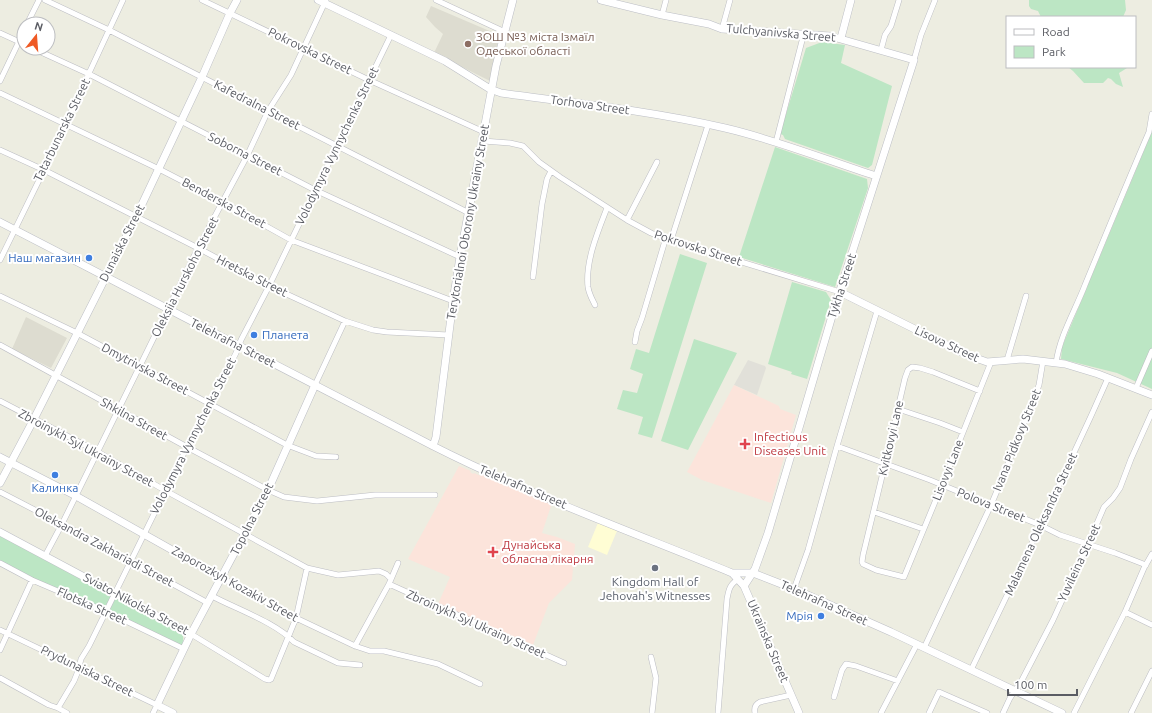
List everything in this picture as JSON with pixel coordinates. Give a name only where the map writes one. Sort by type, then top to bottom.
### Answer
[{"type":"main road","name":"Dunaiska Street","points":[[0,483],[136,217],[237,0]]},
{"type":"main road","name":"Terytorialnoi Oborony Ukrainy Street","points":[[433,446],[437,430],[460,257],[496,66],[513,0]]},
{"type":"main road","name":"Tulchyanivska Street","points":[[601,0],[662,15],[709,24],[722,29],[804,33],[841,38],[914,60]]},
{"type":"main road","points":[[841,38],[851,0]]},
{"type":"main road","name":"Torhova Street","points":[[323,1],[444,61],[492,90],[636,112],[708,125],[776,142],[876,176]]},
{"type":"main road","name":"Tykha Street","points":[[744,586],[757,566],[768,532],[816,369],[914,60]]},
{"type":"main road","name":"Telehrafna Street","points":[[0,222],[487,473],[732,573],[753,573],[794,589],[917,644],[1062,713]]},
{"type":"main road","name":"Lisova Street","points":[[840,292],[983,361],[991,362],[1023,359],[1075,366],[1152,395]]},
{"type":"main road","name":"Topolna Street","points":[[157,705],[184,649],[268,490],[315,385]]},
{"type":"main road","name":"Zaporozkyh Kozakiv Street","points":[[0,457],[76,496],[222,578]]},
{"type":"main road","name":"Sviato-Nikolska Street","points":[[0,532],[192,634]]},
{"type":"main road","name":"Ukrainska Street","points":[[732,573],[744,586],[799,713]]},
{"type":"main road","name":"Prydunaiska Street","points":[[157,705],[173,713]]},
{"type":"street","points":[[31,16],[39,0]]},
{"type":"street","name":"Kafedralna Street","points":[[45,0],[202,77],[469,213]]},
{"type":"street","name":"Tatarbunarska Street","points":[[0,260],[44,170],[123,0]]},
{"type":"street","name":"Pokrovska Street","points":[[202,0],[369,80],[484,132]]},
{"type":"street","points":[[436,0],[504,32]]},
{"type":"street","points":[[662,15],[666,0]]},
{"type":"street","points":[[722,29],[730,0]]},
{"type":"street","points":[[881,50],[885,35],[891,26],[899,0]]},
{"type":"street","name":"Tykha Street","points":[[914,60],[921,35],[934,0]]},
{"type":"street","name":"Oleksiia Hurskoho Street","points":[[45,556],[119,411],[198,248],[247,156],[268,111],[290,75],[323,1]]},
{"type":"street","points":[[0,33],[16,41]]},
{"type":"street","points":[[776,142],[804,33]]},
{"type":"street","name":"Volodymyra Vynnychenka Street","points":[[58,708],[74,681],[81,659],[88,649],[144,534],[269,286],[391,35]]},
{"type":"street","points":[[0,81],[16,52]]},
{"type":"street","name":"Soborna Street","points":[[50,56],[89,74],[316,190],[460,257]]},
{"type":"street","name":"Benderska Street","points":[[0,93],[159,169],[223,202],[291,240],[453,301]]},
{"type":"street","points":[[1056,363],[1061,341],[1082,295],[1149,132],[1152,114]]},
{"type":"street","points":[[635,342],[636,331],[644,312],[666,239],[672,237],[708,125]]},
{"type":"street","name":"Pokrovska Street","points":[[483,141],[520,145],[551,171],[607,208],[627,220],[666,239],[840,292]]},
{"type":"street","name":"Hretska Street","points":[[0,150],[44,170],[198,248],[269,286],[345,321],[368,329],[380,331],[449,335]]},
{"type":"street","points":[[627,220],[657,162]]},
{"type":"street","points":[[533,277],[542,200],[551,171]]},
{"type":"street","points":[[595,305],[588,288],[588,272],[593,249],[607,208]]},
{"type":"street","name":"Dmytrivska Street","points":[[0,296],[77,333],[287,446],[316,456],[336,457]]},
{"type":"street","points":[[1007,360],[1026,296]]},
{"type":"street","points":[[794,589],[808,550],[836,446],[877,311]]},
{"type":"street","name":"Topolna Street","points":[[315,385],[345,321]]},
{"type":"street","name":"Shkilna Street","points":[[0,345],[187,448],[284,497],[317,501],[375,495],[435,495]]},
{"type":"street","points":[[1136,388],[1152,351]]},
{"type":"street","name":"Ivana Pidkovy Street","points":[[924,648],[991,505],[1038,389],[1041,379],[1042,361]]},
{"type":"street","name":"Lisovyi Lane","points":[[904,578],[991,362]]},
{"type":"street","name":"Kvitkovyi Lane","points":[[904,578],[876,570],[863,564],[862,562],[906,373],[909,368],[920,368],[980,391]]},
{"type":"street","name":"Malamena Oleksandra Street","points":[[970,670],[1040,525],[1108,378]]},
{"type":"street","name":"Zbroinykh Syl Ukrainy Street","points":[[0,401],[98,452],[307,568],[338,575],[379,572],[386,574],[390,581],[564,663]]},
{"type":"street","points":[[898,409],[933,420],[963,432]]},
{"type":"street","name":"Yuvileina Street","points":[[1003,713],[1053,620],[1104,507],[1120,488],[1152,412]]},
{"type":"street","name":"Polova Street","points":[[836,446],[942,485],[1060,534],[1146,565]]},
{"type":"street","name":"Oleksandra Zakhariadi Street","points":[[0,492],[131,561],[210,599],[264,621],[289,637],[294,642],[338,663],[360,665]]},
{"type":"street","points":[[874,512],[923,529]]},
{"type":"street","points":[[1074,713],[1125,612],[1152,554]]},
{"type":"street","name":"Flotska Street","points":[[0,563],[32,580],[106,612],[184,649]]},
{"type":"street","points":[[356,646],[398,563]]},
{"type":"street","points":[[289,637],[296,618],[307,568]]},
{"type":"street","name":"Zaporozkyh Kozakiv Street","points":[[222,578],[296,618],[356,646],[370,651],[384,651],[438,664],[480,684]]},
{"type":"street","points":[[718,713],[727,599],[731,585],[738,579]]},
{"type":"street","points":[[0,650],[32,580]]},
{"type":"street","points":[[1125,612],[1152,625]]},
{"type":"street","name":"Prydunaiska Street","points":[[0,630],[157,705]]},
{"type":"street","name":"Sviato-Nikolska Street","points":[[192,634],[269,680],[271,680],[273,676],[289,637]]},
{"type":"street","points":[[881,713],[917,644]]},
{"type":"street","points":[[651,657],[656,678],[652,713]]},
{"type":"street","points":[[834,697],[842,670],[846,664],[856,666],[898,681]]},
{"type":"street","points":[[1131,713],[1152,671]]},
{"type":"street","points":[[0,678],[49,705],[68,713]]},
{"type":"street","points":[[929,713],[939,692],[988,713]]},
{"type":"street","points":[[755,713],[755,707],[760,702],[791,695]]},
{"type":"street","name":"Topolna Street","points":[[153,713],[157,705]]},
{"type":"shaded area","name":"ЗОШ №3 міста Ізмаїл Одеської області","points":[[431,6],[499,35],[490,81],[434,53],[443,34],[426,17]]},
{"type":"shaded area","points":[[26,317],[67,338],[51,368],[12,349]]},
{"type":"shaded area","points":[[748,360],[765,366],[766,368],[757,395],[734,385]]},
{"type":"shaded area","name":"Infectious Diseases Unit","points":[[734,385],[779,406],[780,409],[796,415],[771,503],[702,480],[687,472]]},
{"type":"shaded area","name":"Дунайська обласна лікарня","points":[[459,466],[471,471],[470,472],[473,474],[474,473],[481,476],[482,473],[552,503],[542,533],[575,544],[572,580],[549,603],[533,645],[438,604],[450,577],[408,559]]},
{"type":"shaded area","points":[[600,518],[619,526],[607,555],[588,547]]},
{"type":"green space","points":[[1029,0],[1125,0],[1126,10],[1123,16],[1040,16],[1038,11],[1031,9],[1029,6]]},
{"type":"green space","points":[[822,42],[845,45],[841,63],[892,86],[872,165],[868,168],[785,139],[783,135],[780,134],[806,48]]},
{"type":"green space","points":[[1069,68],[1127,68],[1119,73],[1123,87],[1108,78],[1103,83],[1084,83]]},
{"type":"green space","points":[[1152,127],[1152,389],[1117,373],[1061,359],[1062,347],[1151,134]]},
{"type":"green space","points":[[775,147],[867,179],[868,188],[835,287],[739,257]]},
{"type":"green space","points":[[680,254],[707,263],[652,438],[638,434],[643,417],[617,409],[623,390],[637,393],[643,374],[630,369],[636,349],[649,353]]},
{"type":"green space","points":[[792,282],[826,292],[831,300],[807,379],[768,364]]},
{"type":"green space","points":[[694,339],[737,353],[688,450],[661,441]]},
{"type":"green space","points":[[0,535],[179,629],[183,637],[182,646],[30,577],[0,561]]},
{"type":"place","name":"ЗОШ №3 міста Ізмаїл Одеської області","points":[[468,44]]},
{"type":"place","name":"Наш магазин","points":[[89,258]]},
{"type":"place","name":"Планета","points":[[254,335]]},
{"type":"place","name":"Infectious Diseases Unit","points":[[745,444]]},
{"type":"place","name":"Калинка","points":[[55,475]]},
{"type":"place","name":"Дунайська обласна лікарня","points":[[493,552]]},
{"type":"place","name":"Kingdom Hall of Jehovah's Witnesses","points":[[655,568]]},
{"type":"place","name":"Мрія","points":[[821,616]]}]
